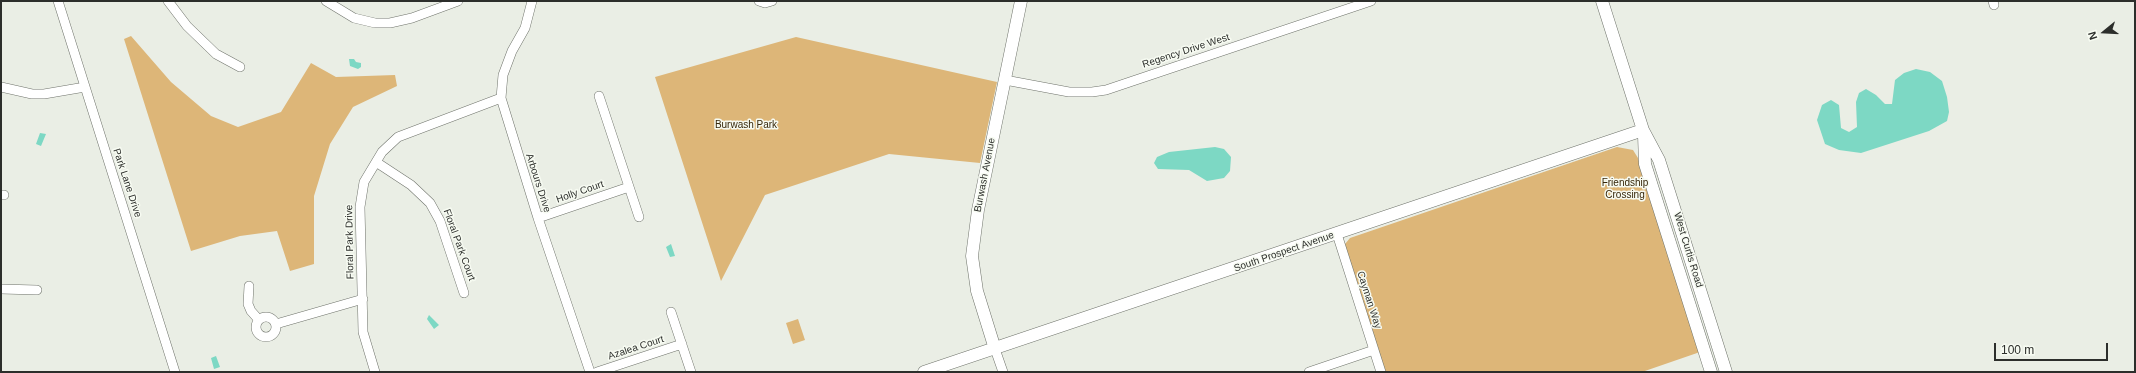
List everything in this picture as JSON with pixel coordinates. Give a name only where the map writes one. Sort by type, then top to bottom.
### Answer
[{"type":"main road","name":"Burwash Avenue","points":[[995,349],[977,291],[972,256],[978,210],[1020,1]]},
{"type":"main road","name":"West Curtis Road","points":[[1602,1],[1643,130],[1659,160],[1726,372]]},
{"type":"main road","name":"West Curtis Road","points":[[1643,130],[1645,164],[1711,372]]},
{"type":"main road","name":"South Prospect Avenue","points":[[924,372],[1643,130]]},
{"type":"street","name":"Park Lane Drive","points":[[58,1],[175,372]]},
{"type":"street","points":[[168,1],[187,26],[216,54],[240,67]]},
{"type":"street","points":[[326,1],[354,18],[375,23],[390,23],[412,18],[458,1]]},
{"type":"street","name":"Arbours Drive","points":[[532,1],[525,28],[512,51],[503,75],[501,98],[538,218],[590,372]]},
{"type":"street","points":[[759,1],[765,3],[772,1]]},
{"type":"street","name":"Regency Drive West","points":[[1005,80],[1069,92],[1092,92],[1106,90],[1371,1]]},
{"type":"street","points":[[1,87],[44,94],[85,87]]},
{"type":"street","points":[[599,96],[639,217]]},
{"type":"street","name":"Floral Park Drive","points":[[375,372],[363,332],[360,207],[364,182],[390,142],[398,137],[501,98]]},
{"type":"street","name":"Floral Park Court","points":[[376,162],[411,185],[430,203],[440,221],[464,293]]},
{"type":"street","name":"Holly Court","points":[[538,218],[629,187]]},
{"type":"street","name":"Cayman Way","points":[[1337,234],[1381,372]]},
{"type":"street","points":[[249,286],[248,304],[251,311],[259,320]]},
{"type":"street","points":[[1,289],[37,290]]},
{"type":"street","points":[[276,324],[363,298]]},
{"type":"street","points":[[671,312],[691,372]]},
{"type":"street","points":[[268,317],[276,324],[276,330],[272,335],[263,337],[256,330],[259,320],[268,317]]},
{"type":"street","name":"Azalea Court","points":[[597,372],[682,344]]},
{"type":"street","points":[[995,349],[1003,372]]},
{"type":"street","points":[[1309,372],[1374,350]]},
{"type":"green space","points":[[131,36],[171,82],[211,116],[238,127],[281,112],[311,63],[336,77],[395,75],[397,86],[353,107],[330,144],[314,196],[314,264],[290,271],[277,231],[240,236],[191,251],[124,39]]},
{"type":"green space","name":"Burwash Park","points":[[796,37],[997,82],[980,163],[889,154],[765,195],[721,281],[655,77]]},
{"type":"green space","name":"Friendship Crossing","points":[[1617,147],[1633,150],[1638,158],[1700,352],[1642,372],[1385,372],[1347,253],[1345,244],[1350,238]]},
{"type":"green space","points":[[798,319],[805,340],[793,344],[786,323]]},
{"type":"shaded area","points":[[349,59],[354,59],[356,62],[361,63],[361,67],[358,69],[350,66]]},
{"type":"shaded area","points":[[1916,69],[1930,72],[1942,81],[1947,97],[1949,112],[1947,121],[1929,131],[1861,153],[1839,150],[1825,144],[1817,120],[1822,105],[1831,100],[1839,105],[1841,128],[1849,132],[1857,127],[1856,102],[1859,93],[1866,89],[1876,95],[1885,104],[1892,104],[1895,80],[1904,73]]},
{"type":"shaded area","points":[[40,133],[46,134],[41,146],[36,144]]},
{"type":"shaded area","points":[[1215,147],[1224,149],[1231,157],[1230,171],[1224,178],[1207,181],[1189,170],[1158,169],[1154,163],[1157,157],[1169,152]]},
{"type":"shaded area","points":[[671,244],[675,256],[670,257],[666,247]]},
{"type":"shaded area","points":[[429,315],[439,325],[434,329],[427,319]]},
{"type":"shaded area","points":[[216,356],[220,367],[214,369],[211,358]]}]
